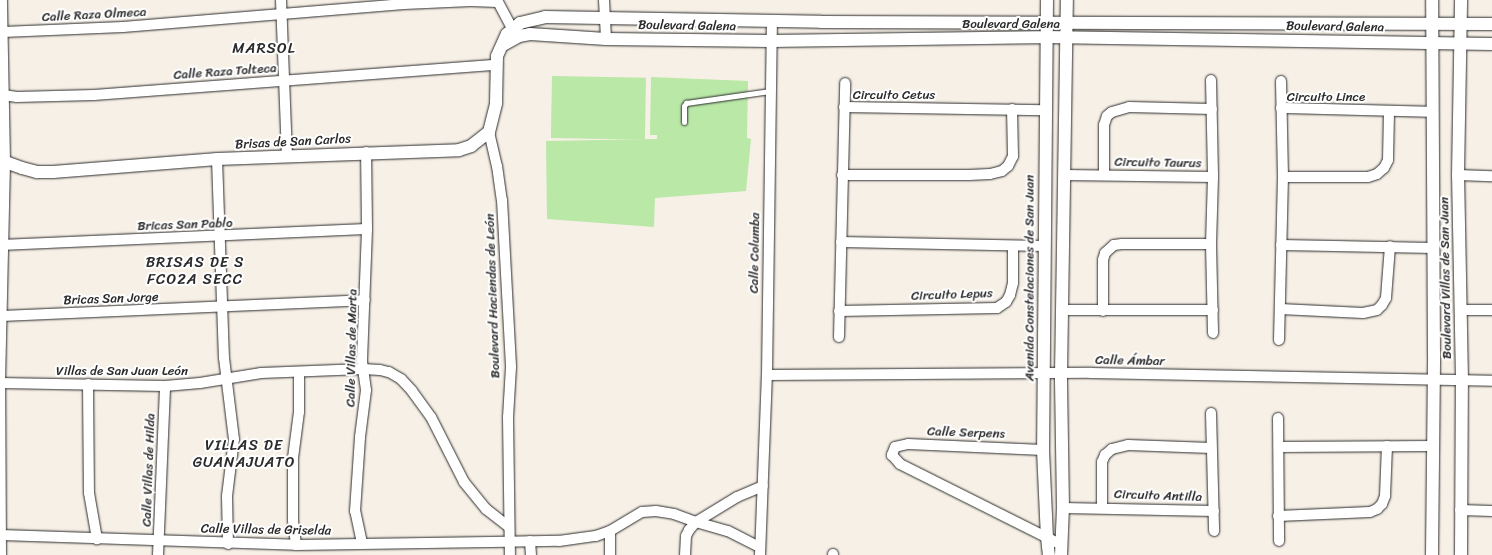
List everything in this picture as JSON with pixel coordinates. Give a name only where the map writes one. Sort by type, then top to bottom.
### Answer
[{"type":"street","points":[[1,555],[0,383],[2,316],[2,0]]},
{"type":"street","points":[[281,0],[287,157]]},
{"type":"street","points":[[604,0],[606,39]]},
{"type":"street","name":"Avenida Constelaciones de San Juan","points":[[1047,0],[1043,450],[1049,555]]},
{"type":"street","points":[[1062,550],[1062,374],[1067,0]]},
{"type":"street","name":"Boulevard Villas de San Juan","points":[[1432,0],[1432,555]]},
{"type":"street","name":"Boulevard Villas de San Juan","points":[[1461,0],[1458,175],[1462,382],[1460,510],[1461,555]]},
{"type":"street","points":[[489,132],[496,103],[497,56],[503,45],[514,32],[497,1]]},
{"type":"street","name":"Calle Raza Olmeca","points":[[3,32],[123,27],[281,13],[411,4],[497,1]]},
{"type":"street","name":"Boulevard Galena","points":[[514,32],[526,21],[563,16],[772,21],[1461,22],[1492,24]]},
{"type":"street","name":"Calle Columba","points":[[760,551],[767,375],[772,21]]},
{"type":"street","name":"Boulevard Galena","points":[[514,32],[606,39],[771,41],[1046,37],[1492,44]]},
{"type":"street","name":"Calle Raza Tolteca","points":[[3,95],[17,97],[94,94],[496,65]]},
{"type":"street","points":[[1211,80],[1212,109]]},
{"type":"street","points":[[1281,81],[1281,108]]},
{"type":"street","points":[[844,108],[845,83]]},
{"type":"street","name":"Circuito Taurus","points":[[1104,175],[1104,125],[1107,116],[1112,112],[1129,107],[1212,109],[1213,177],[1211,244],[1213,333]]},
{"type":"street","name":"Circuito Cetus","points":[[838,337],[844,108],[1045,110]]},
{"type":"street","name":"Circuito Lince","points":[[1279,340],[1283,177],[1281,108],[1433,112]]},
{"type":"street","points":[[842,175],[969,175],[990,174],[1002,171],[1008,166],[1013,156],[1012,110]]},
{"type":"street","points":[[1283,177],[1368,177],[1377,174],[1384,168],[1388,160],[1389,111]]},
{"type":"street","name":"Brisas de San Carlos","points":[[2,160],[22,168],[45,172],[216,159],[287,157],[366,152],[459,150],[476,144],[489,132]]},
{"type":"street","name":"Boulevard Haciendas de León","points":[[489,132],[497,166],[502,200],[511,367],[508,417],[510,555]]},
{"type":"street","name":"Calle Villas de Marta","points":[[362,543],[356,511],[360,437],[366,390],[363,370],[367,230],[366,152]]},
{"type":"street","points":[[216,159],[218,236],[226,380],[234,439],[227,496],[228,544]]},
{"type":"street","name":"Circuito Taurus","points":[[1064,175],[1213,177]]},
{"type":"street","points":[[1458,175],[1492,176]]},
{"type":"street","name":"Bricas San Pablo","points":[[2,245],[367,230]]},
{"type":"street","points":[[841,242],[1044,246]]},
{"type":"street","points":[[1103,311],[1103,260],[1105,253],[1114,245],[1211,244]]},
{"type":"street","points":[[1281,245],[1433,248]]},
{"type":"street","name":"Circuito Lepus","points":[[839,311],[997,308],[1006,302],[1010,295],[1013,283],[1013,246]]},
{"type":"street","points":[[1280,309],[1363,313],[1377,310],[1386,298],[1390,246]]},
{"type":"street","name":"Bricas San Jorge","points":[[2,316],[223,308],[365,300]]},
{"type":"street","points":[[1063,310],[1213,310]]},
{"type":"street","points":[[1461,310],[1492,310]]},
{"type":"street","name":"Villas de San Juan León","points":[[0,383],[165,386],[226,380],[261,373],[363,370],[380,370],[389,372],[401,379],[412,391],[434,422],[464,482],[486,509],[509,527]]},
{"type":"street","points":[[296,545],[293,520],[293,458],[299,412],[299,373]]},
{"type":"street","name":"Calle Ámbar","points":[[767,375],[1091,373],[1462,382],[1492,381]]},
{"type":"street","points":[[88,384],[89,493],[97,539]]},
{"type":"street","name":"Calle Villas de Hilda","points":[[158,555],[162,502],[165,386]]},
{"type":"street","points":[[1211,412],[1212,448]]},
{"type":"street","points":[[1278,418],[1279,541]]},
{"type":"street","name":"Calle Serpens","points":[[1043,450],[908,444],[900,445],[892,451],[893,458],[900,464],[1047,537]]},
{"type":"street","name":"Circuito Antilla","points":[[1102,508],[1102,462],[1105,455],[1112,450],[1128,445],[1212,448],[1214,531]]},
{"type":"street","points":[[1279,446],[1433,446]]},
{"type":"street","points":[[1278,516],[1370,512],[1377,509],[1382,504],[1385,496],[1387,446]]},
{"type":"street","points":[[685,555],[686,536],[688,530],[696,522],[737,497],[763,486]]},
{"type":"street","name":"Circuito Antilla","points":[[1063,508],[1214,511]]},
{"type":"street","points":[[1460,510],[1492,511]]},
{"type":"street","name":"Calle Villas de Griselda","points":[[1,535],[158,540],[228,544],[296,545],[559,541],[596,536],[610,531],[642,512],[656,511],[674,514],[728,531],[760,551]]},
{"type":"street","points":[[610,531],[610,555]]},
{"type":"street","points":[[1047,537],[1062,550]]},
{"type":"street","points":[[530,541],[531,555]]},
{"type":"lane","points":[[684,122],[684,106],[686,103],[770,91]]},
{"type":"green space","points":[[552,76],[646,78],[645,140],[551,138]]},
{"type":"green space","points":[[651,77],[748,81],[747,138],[751,139],[746,191],[655,198],[654,227],[547,219],[546,141],[657,139],[657,135],[650,135]]},
{"type":"district","name":"MARSOL","points":[[264,49]]},
{"type":"district","name":"BRISAS DE S FCO2A SECC","points":[[195,270]]},
{"type":"district","name":"VILLAS DE GUANAJUATO","points":[[244,454]]}]
